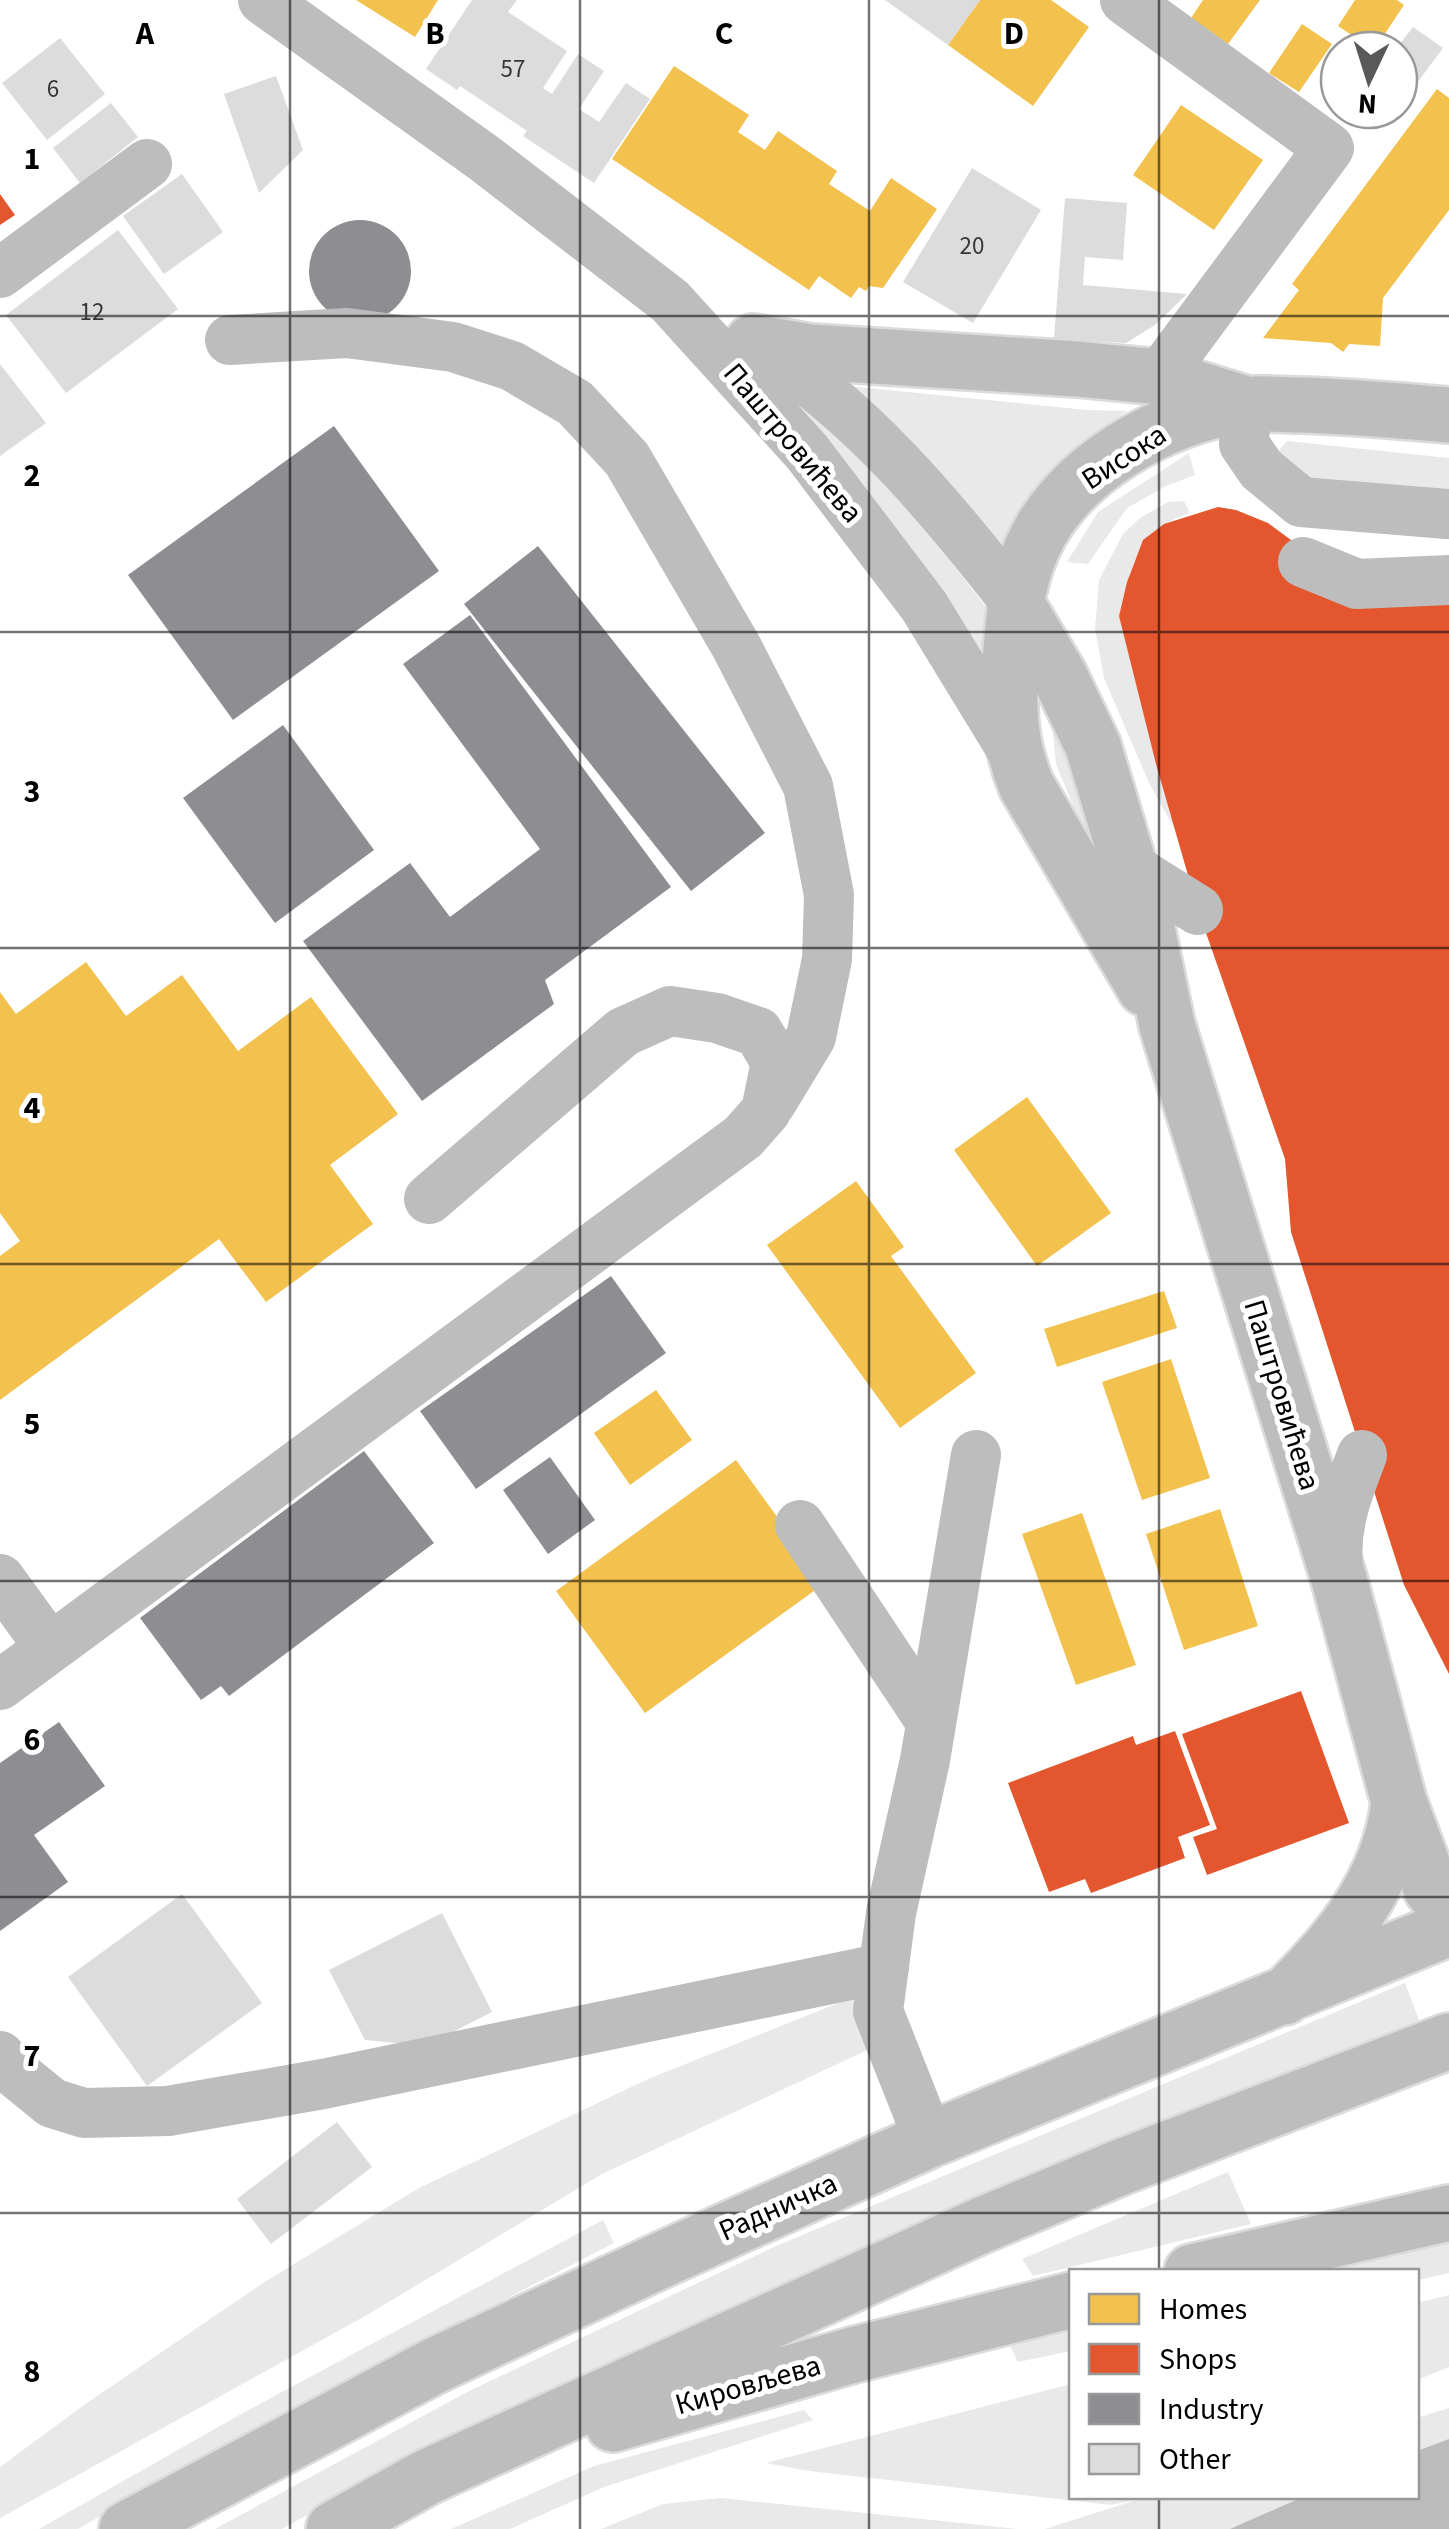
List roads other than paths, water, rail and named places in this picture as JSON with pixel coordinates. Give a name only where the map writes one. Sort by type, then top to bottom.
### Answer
[{"type":"main road","points":[[752,342],[812,352],[1077,368],[1160,378],[1246,404]]},
{"type":"main road","name":"Висока","points":[[1012,750],[1010,671],[1016,602],[1032,548],[1052,512],[1113,458],[1164,428],[1246,404],[1449,416]]},
{"type":"main road","name":"Паштровићева","points":[[1016,602],[1083,722],[1131,868],[1166,1025],[1339,1579],[1395,1784],[1396,1827],[1364,1904],[1332,1950],[1284,1997]]},
{"type":"main road","name":"Паштровићева","points":[[1012,750],[1026,785],[1166,1025]]},
{"type":"main road","points":[[1395,1784],[1431,1888],[1449,1910]]},
{"type":"main road","name":"Паштровићева","points":[[1395,1784],[1449,1826]]},
{"type":"main road","name":"Радничка","points":[[127,2529],[436,2364],[929,2140],[1449,1928]]},
{"type":"main road","points":[[334,2529],[427,2477],[982,2225],[1121,2167],[1449,2042]]},
{"type":"main road","points":[[1205,2269],[1449,2212]]},
{"type":"main road","name":"Кировљева","points":[[427,2477],[852,2355],[1069,2301]]},
{"type":"street","name":"Паштровићева","points":[[263,0],[484,158],[670,301],[807,452],[924,606],[1012,750]]},
{"type":"street","points":[[1125,0],[1329,148],[1160,378]]},
{"type":"street","points":[[0,273],[148,164]]},
{"type":"street","points":[[670,301],[752,342]]},
{"type":"street","points":[[0,1685],[743,1138],[766,1111],[812,1037],[827,959],[828,895],[808,786],[736,646],[627,459],[575,403],[512,366],[453,346],[347,333],[230,340]]},
{"type":"street","name":"Паштровићева","points":[[752,342],[798,372],[864,427],[946,515],[1016,602]]},
{"type":"street","points":[[1246,404],[1244,444],[1261,469],[1301,502],[1447,514]]},
{"type":"street","points":[[1302,562],[1357,584],[1449,580]]},
{"type":"street","points":[[1131,868],[1198,910]]},
{"type":"street","points":[[429,1199],[623,1032],[670,1011],[718,1018],[758,1032],[776,1062],[766,1111]]},
{"type":"street","points":[[1339,1579],[1337,1532],[1342,1504],[1362,1454]]},
{"type":"street","points":[[929,2140],[878,2011],[891,1913],[931,1722],[976,1455]]},
{"type":"street","points":[[800,1525],[931,1722]]},
{"type":"street","points":[[0,1579],[50,1648]]},
{"type":"street","points":[[0,2056],[52,2103],[84,2113],[168,2111],[323,2084],[884,1968]]}]
